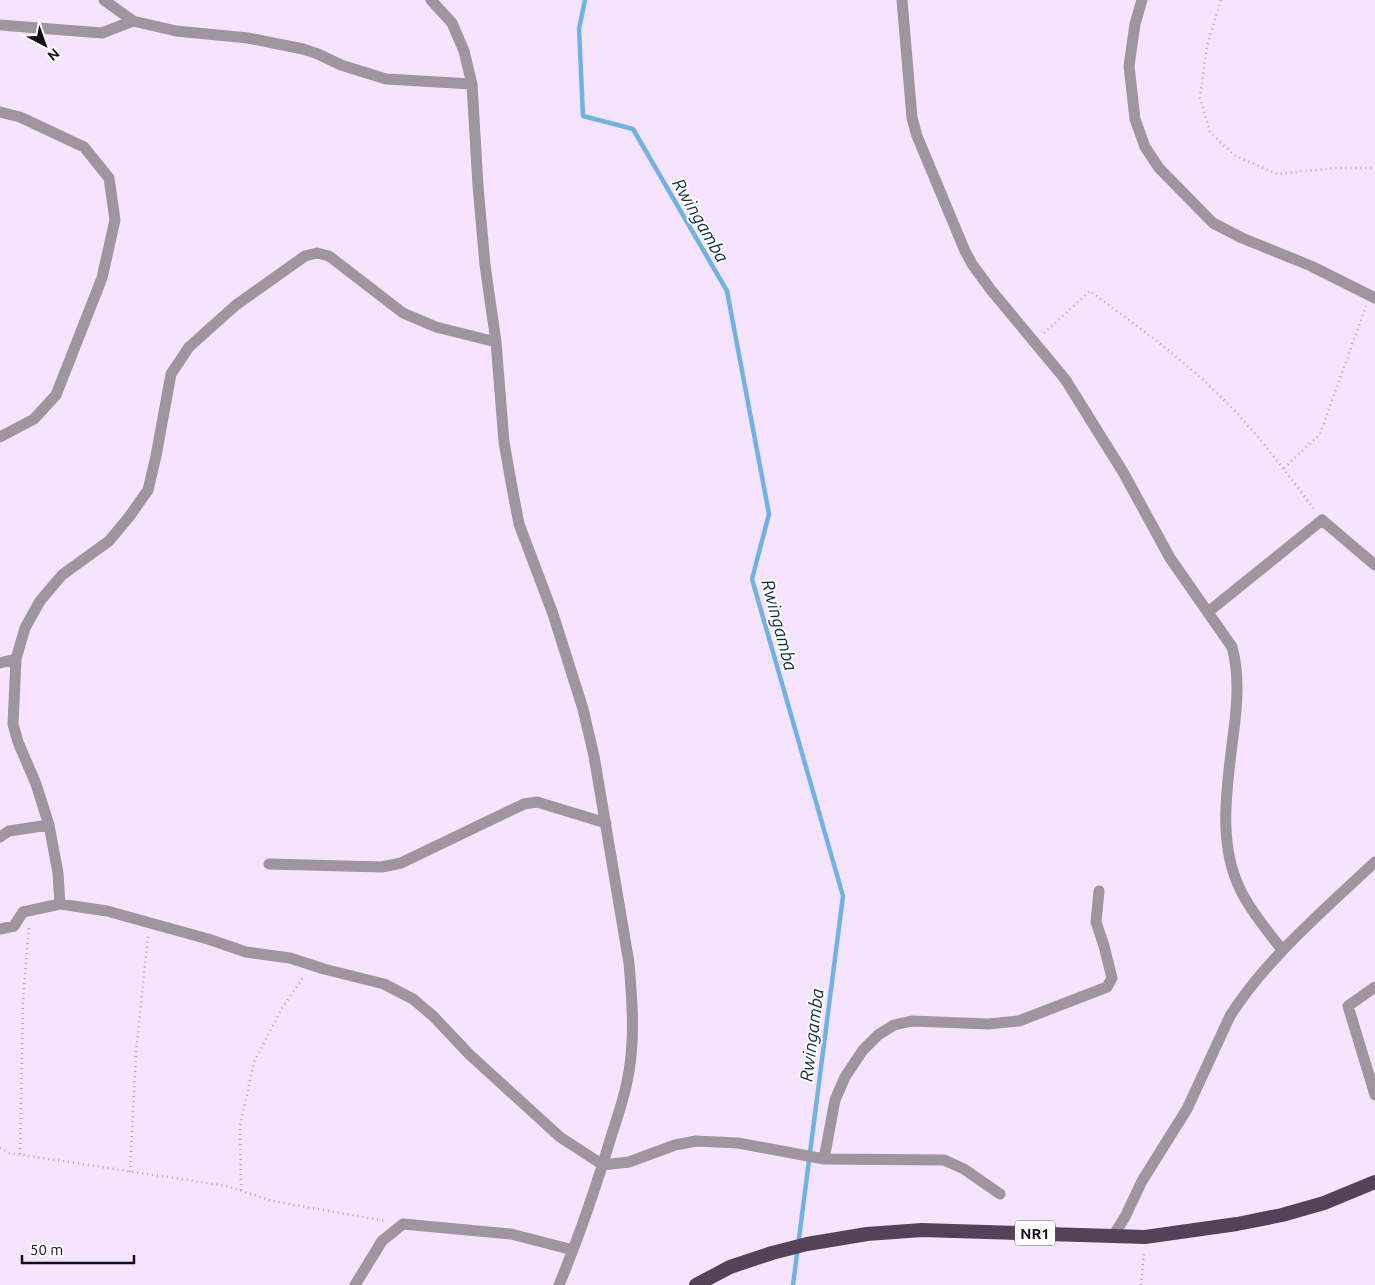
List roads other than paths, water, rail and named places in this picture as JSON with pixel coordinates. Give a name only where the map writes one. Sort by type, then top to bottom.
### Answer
[{"type":"highway","name":"NR1","points":[[696,1285],[730,1267],[772,1253],[808,1244],[866,1234],[922,1230],[1145,1237],[1237,1224],[1282,1215],[1324,1204],[1375,1182]]},
{"type":"street","points":[[104,0],[133,21],[176,31],[248,38],[303,50],[386,80],[472,84]]},
{"type":"street","points":[[431,0],[452,23],[464,51],[472,84],[483,245],[496,342],[504,442],[519,524],[553,614],[583,709],[594,756],[629,963],[632,997],[632,1042],[626,1090],[574,1250],[559,1285]]},
{"type":"street","points":[[902,0],[912,118],[917,136],[972,264],[991,290],[1065,379],[1123,472],[1170,558],[1232,647],[1236,660],[1237,693],[1236,718],[1226,800],[1227,834],[1231,858],[1241,891],[1256,916],[1282,950]]},
{"type":"street","points":[[1142,0],[1135,24],[1129,66],[1135,119],[1145,148],[1159,168],[1213,223],[1242,238],[1311,266],[1372,297]]},
{"type":"street","points":[[0,25],[102,33],[133,21]]},
{"type":"street","points":[[0,112],[20,117],[84,147],[109,178],[116,220],[102,278],[56,395],[34,419],[0,437]]},
{"type":"street","points":[[60,904],[58,874],[49,825],[36,784],[18,742],[13,724],[16,659],[25,628],[40,601],[62,574],[110,542],[148,490],[171,374],[189,347],[236,305],[305,256],[317,253],[329,256],[403,313],[436,328],[496,342]]},
{"type":"street","points":[[1208,612],[1322,520],[1375,565]]},
{"type":"street","points":[[0,662],[16,659]]},
{"type":"street","points":[[269,864],[382,867],[401,863],[524,804],[537,802],[606,823]]},
{"type":"street","points":[[0,837],[9,832],[49,825]]},
{"type":"street","points":[[1113,1236],[1125,1217],[1142,1180],[1187,1109],[1230,1016],[1237,1005],[1282,950],[1375,862]]},
{"type":"street","points":[[824,1159],[836,1100],[845,1076],[863,1050],[878,1035],[894,1025],[912,1021],[988,1024],[1019,1021],[1107,987],[1112,978],[1096,922],[1099,891]]},
{"type":"street","points":[[0,929],[14,926],[23,912],[60,904],[107,910],[246,952],[290,958],[384,984],[413,999],[434,1016],[470,1055],[560,1137],[603,1165],[629,1162],[675,1145],[696,1141],[738,1143],[824,1159],[944,1160],[964,1169],[1000,1194]]},
{"type":"street","points":[[1375,987],[1348,1006],[1375,1095]]},
{"type":"street","points":[[355,1285],[382,1241],[404,1224],[511,1234],[574,1250]]},
{"type":"waterway","name":"Rwingamba","points":[[585,0],[579,29],[583,116],[633,129],[727,291],[769,514],[752,579],[843,896],[793,1285]]}]
